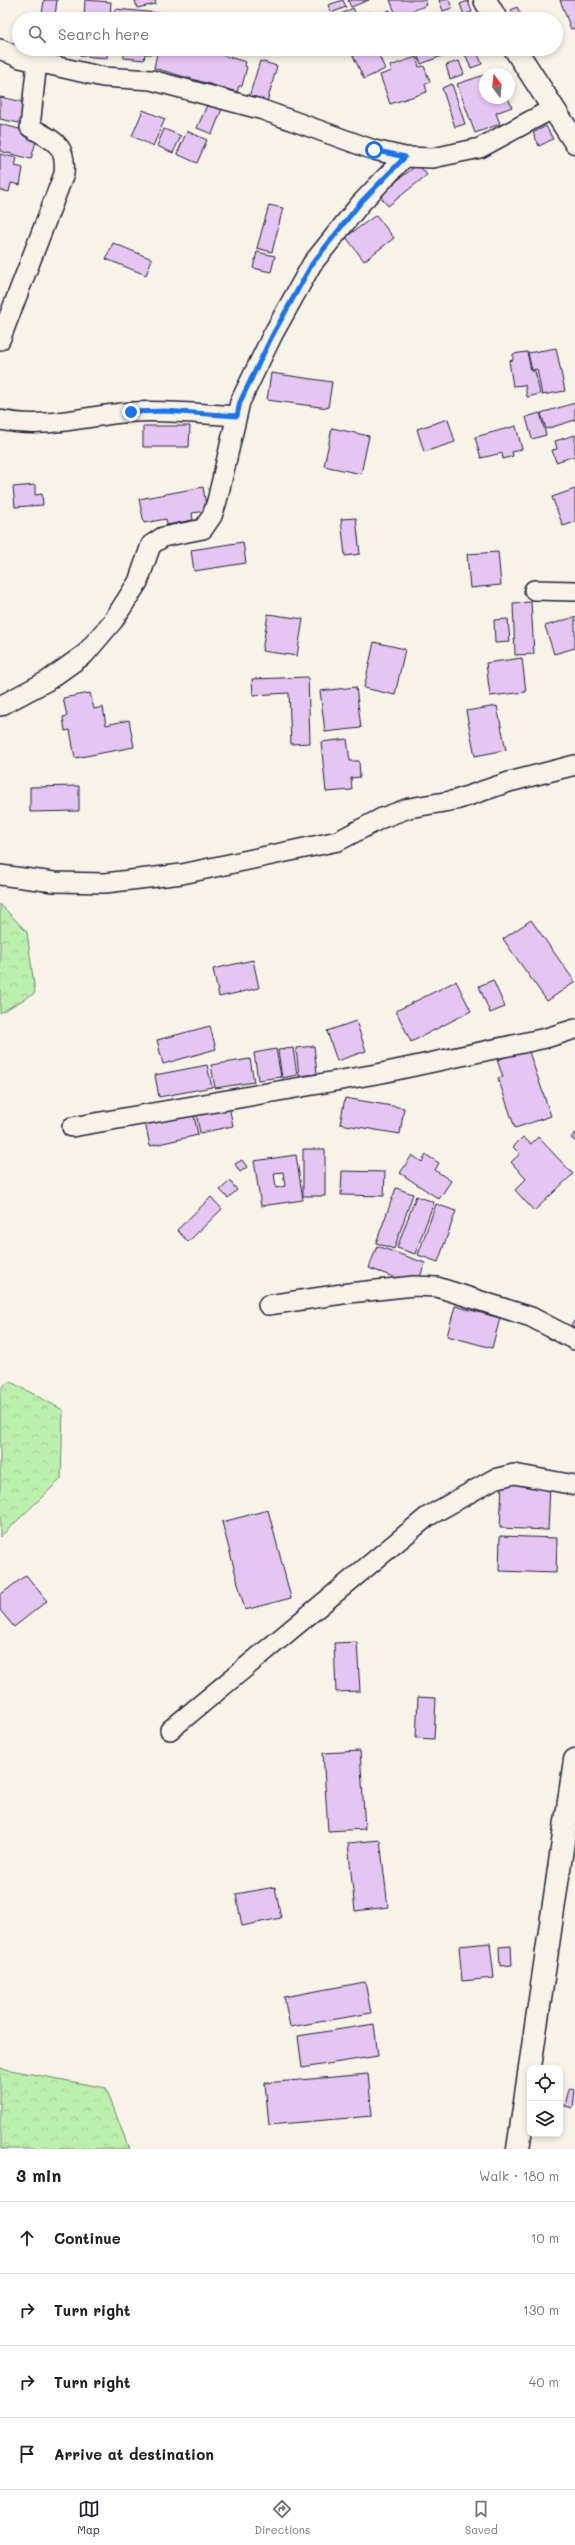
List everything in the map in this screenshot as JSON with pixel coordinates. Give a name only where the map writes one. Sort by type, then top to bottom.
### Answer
[{"type":"main road","points":[[519,56],[552,109],[575,142]]},
{"type":"main road","points":[[518,2149],[575,1760]]},
{"type":"street","points":[[0,48],[12,54]]},
{"type":"street","points":[[16,56],[103,77],[151,80],[260,109],[374,150],[405,157],[433,158],[480,148],[552,109]]},
{"type":"street","points":[[0,340],[64,174],[66,158],[58,144],[30,127],[37,62]]},
{"type":"street","points":[[0,706],[47,681],[85,654],[113,621],[138,582],[151,544],[163,537],[202,529],[212,516],[217,501],[240,402],[272,336],[312,264],[361,202],[405,157]]},
{"type":"street","points":[[0,420],[45,425],[131,412],[165,411],[237,416]]},
{"type":"street","points":[[534,590],[575,591]]},
{"type":"street","points":[[0,875],[54,882],[105,883],[182,874],[338,841],[382,818],[409,808],[456,800],[509,782],[575,765]]},
{"type":"street","points":[[72,1127],[382,1073],[546,1038],[575,1029]]},
{"type":"street","points":[[268,1305],[349,1292],[414,1286],[437,1287],[531,1317],[575,1340]]},
{"type":"street","points":[[170,1730],[427,1517],[494,1479],[514,1474],[575,1485]]},
{"type":"green space","points":[[0,904],[27,932],[35,993],[0,1013]]},
{"type":"green space","points":[[9,1381],[63,1410],[61,1479],[0,1537],[0,1389]]},
{"type":"green space","points":[[0,2068],[106,2088],[129,2149],[0,2149]]},
{"type":"building","points":[[44,0],[57,0],[56,12],[42,12]]},
{"type":"building","points":[[85,0],[111,2],[110,12],[84,12]]},
{"type":"building","points":[[135,0],[155,0],[156,4],[137,8]]},
{"type":"building","points":[[343,0],[346,7],[331,12],[328,5]]},
{"type":"building","points":[[348,0],[369,0],[351,7]]},
{"type":"building","points":[[390,0],[425,0],[427,5],[410,12],[395,12]]},
{"type":"building","points":[[439,0],[449,0],[452,8],[443,11]]},
{"type":"building","points":[[560,0],[575,0],[575,28],[571,29]]},
{"type":"building","points":[[468,1],[472,12],[463,12],[460,4]]},
{"type":"building","points":[[517,7],[520,12],[512,12],[511,10]]},
{"type":"building","points":[[353,8],[355,12],[345,12]]},
{"type":"building","points":[[115,9],[148,12],[115,12]]},
{"type":"building","points":[[80,56],[107,56],[107,58]]},
{"type":"building","points":[[124,56],[145,56],[144,60],[124,58]]},
{"type":"building","points":[[157,56],[225,56],[246,62],[245,66],[247,67],[242,86],[239,86],[237,92],[154,68]]},
{"type":"building","points":[[353,56],[379,56],[385,69],[364,79]]},
{"type":"building","points":[[418,56],[442,56],[421,64]]},
{"type":"building","points":[[466,56],[479,56],[482,64],[471,68]]},
{"type":"building","points":[[416,57],[419,67],[424,66],[430,82],[425,84],[427,92],[390,104],[380,75],[392,71],[390,66]]},
{"type":"building","points":[[260,61],[277,66],[267,102],[249,97]]},
{"type":"building","points":[[459,61],[464,74],[450,79],[446,65]]},
{"type":"building","points":[[479,77],[479,104],[511,104],[512,107],[496,113],[500,124],[475,133],[457,84]]},
{"type":"building","points":[[452,84],[465,124],[455,127],[442,88]]},
{"type":"building","points":[[0,97],[28,103],[24,124],[0,119]]},
{"type":"building","points":[[208,103],[222,109],[212,134],[197,128]]},
{"type":"building","points":[[143,110],[165,119],[153,146],[132,136]]},
{"type":"building","points":[[0,124],[38,134],[31,159],[0,151]]},
{"type":"building","points":[[546,126],[553,139],[539,146],[533,133]]},
{"type":"building","points":[[164,129],[181,136],[173,153],[157,146]]},
{"type":"building","points":[[187,131],[207,140],[197,163],[177,154]]},
{"type":"building","points":[[0,154],[17,158],[15,166],[23,168],[20,185],[11,183],[9,192],[0,190]]},
{"type":"building","points":[[418,164],[427,175],[388,206],[379,195]]},
{"type":"building","points":[[269,205],[283,208],[272,252],[257,248]]},
{"type":"building","points":[[376,215],[394,238],[364,261],[346,237]]},
{"type":"building","points":[[113,243],[152,259],[146,275],[106,259]]},
{"type":"building","points":[[257,252],[275,256],[271,272],[253,268]]},
{"type":"building","points":[[556,348],[565,391],[542,395],[537,369],[532,370],[528,353]]},
{"type":"building","points":[[527,352],[531,371],[535,371],[540,394],[527,397],[525,385],[513,386],[509,361],[513,360],[513,354]]},
{"type":"building","points":[[271,373],[332,382],[328,408],[267,400]]},
{"type":"building","points":[[575,403],[575,420],[546,429],[541,413]]},
{"type":"building","points":[[540,413],[546,435],[532,439],[526,417]]},
{"type":"building","points":[[448,419],[455,442],[424,452],[417,429]]},
{"type":"building","points":[[143,426],[190,426],[189,447],[143,447]]},
{"type":"building","points":[[516,426],[522,449],[512,452],[513,456],[503,459],[502,453],[481,458],[475,437]]},
{"type":"building","points":[[332,428],[369,436],[361,474],[324,466]]},
{"type":"building","points":[[575,435],[575,456],[556,462],[552,450],[557,449],[555,441]]},
{"type":"building","points":[[35,485],[35,495],[42,494],[43,505],[15,507],[13,487]]},
{"type":"building","points":[[203,487],[207,511],[192,513],[193,520],[167,525],[166,519],[144,523],[139,499]]},
{"type":"building","points":[[575,489],[575,522],[563,526],[552,497]]},
{"type":"building","points":[[356,518],[360,554],[345,556],[341,519]]},
{"type":"building","points":[[243,542],[246,563],[194,571],[191,550]]},
{"type":"building","points":[[498,552],[501,585],[470,588],[467,554]]},
{"type":"building","points":[[531,602],[534,654],[515,655],[513,603]]},
{"type":"building","points":[[268,614],[303,619],[297,656],[262,651]]},
{"type":"building","points":[[575,617],[575,648],[554,654],[545,626]]},
{"type":"building","points":[[508,619],[510,642],[495,643],[494,620]]},
{"type":"building","points":[[374,642],[405,649],[395,695],[364,688]]},
{"type":"building","points":[[522,658],[526,692],[490,696],[486,663]]},
{"type":"building","points":[[308,677],[310,743],[291,744],[289,693],[253,695],[252,679]]},
{"type":"building","points":[[356,687],[361,728],[325,732],[320,691]]},
{"type":"building","points":[[90,693],[94,709],[103,707],[106,725],[129,720],[134,747],[75,758],[70,730],[65,731],[63,717],[67,716],[63,698]]},
{"type":"building","points":[[497,706],[506,750],[475,756],[466,711]]},
{"type":"building","points":[[347,739],[350,761],[359,761],[360,777],[351,778],[352,790],[326,792],[321,742]]},
{"type":"building","points":[[79,786],[79,811],[30,812],[30,787]]},
{"type":"building","points":[[531,920],[575,982],[547,1001],[503,939]]},
{"type":"building","points":[[253,960],[259,988],[219,997],[213,969]]},
{"type":"building","points":[[493,980],[505,1007],[490,1013],[479,986]]},
{"type":"building","points":[[456,981],[471,1011],[411,1042],[396,1011]]},
{"type":"building","points":[[356,1021],[366,1051],[337,1061],[327,1031]]},
{"type":"building","points":[[210,1026],[216,1049],[163,1064],[157,1040]]},
{"type":"building","points":[[314,1046],[317,1074],[299,1076],[296,1048]]},
{"type":"building","points":[[293,1048],[297,1075],[282,1078],[278,1050]]},
{"type":"building","points":[[276,1049],[281,1077],[258,1080],[254,1053]]},
{"type":"building","points":[[528,1049],[551,1116],[515,1128],[498,1078],[503,1077],[497,1060]]},
{"type":"building","points":[[250,1059],[254,1082],[215,1088],[211,1065]]},
{"type":"building","points":[[207,1065],[212,1087],[159,1097],[155,1075]]},
{"type":"building","points":[[345,1098],[404,1108],[400,1134],[340,1124]]},
{"type":"building","points":[[229,1106],[233,1126],[200,1133],[196,1112]]},
{"type":"building","points":[[193,1111],[198,1135],[150,1146],[145,1122]]},
{"type":"building","points":[[575,1133],[575,1141],[571,1138]]},
{"type":"building","points":[[523,1137],[531,1144],[538,1137],[573,1174],[534,1211],[515,1190],[526,1179],[511,1162],[520,1154],[513,1147]]},
{"type":"building","points":[[303,1149],[325,1149],[325,1196],[303,1196]]},
{"type":"building","points":[[296,1155],[303,1200],[261,1206],[254,1161]],"holes":[[[283,1172],[285,1186],[276,1188],[274,1173]]]},
{"type":"building","points":[[412,1155],[422,1162],[426,1155],[439,1163],[435,1170],[451,1181],[439,1199],[400,1173]]},
{"type":"building","points":[[242,1160],[247,1167],[240,1172],[235,1164]]},
{"type":"building","points":[[342,1171],[385,1172],[384,1196],[341,1195]]},
{"type":"building","points":[[230,1181],[237,1190],[228,1198],[220,1190]]},
{"type":"building","points":[[396,1188],[413,1194],[394,1249],[376,1243]]},
{"type":"building","points":[[416,1196],[434,1202],[415,1254],[397,1248]]},
{"type":"building","points":[[211,1197],[222,1209],[188,1242],[177,1230]]},
{"type":"building","points":[[436,1204],[456,1211],[438,1262],[418,1255]]},
{"type":"building","points":[[377,1246],[425,1263],[419,1280],[409,1277],[407,1282],[369,1268]]},
{"type":"building","points":[[455,1306],[500,1318],[492,1348],[447,1336]]},
{"type":"building","points":[[575,1320],[575,1331],[570,1327]]},
{"type":"building","points":[[502,1483],[550,1485],[548,1530],[500,1528]]},
{"type":"building","points":[[268,1510],[291,1598],[245,1610],[222,1522]]},
{"type":"building","points":[[500,1536],[557,1538],[556,1573],[499,1571]]},
{"type":"building","points":[[26,1575],[47,1601],[14,1627],[0,1610],[0,1595]]},
{"type":"building","points":[[357,1642],[360,1691],[336,1692],[334,1643]]},
{"type":"building","points":[[418,1697],[436,1698],[434,1739],[416,1738]]},
{"type":"building","points":[[360,1751],[365,1829],[328,1831],[323,1753]]},
{"type":"building","points":[[380,1840],[388,1907],[355,1911],[348,1843]]},
{"type":"building","points":[[275,1887],[281,1918],[242,1926],[236,1894]]},
{"type":"building","points":[[490,1943],[494,1978],[462,1981],[459,1946]]},
{"type":"building","points":[[511,1946],[512,1965],[500,1966],[499,1947]]},
{"type":"building","points":[[365,1982],[371,2013],[290,2027],[284,1997]]},
{"type":"building","points":[[374,2024],[378,2056],[302,2068],[298,2036]]},
{"type":"building","points":[[368,2074],[372,2116],[269,2125],[265,2083]]},
{"type":"building","points":[[569,2089],[575,2090],[573,2108],[565,2106]]},
{"type":"route","points":[[131,412],[165,411],[237,416],[240,402],[272,336],[312,264],[361,202],[405,157],[374,150]]}]
